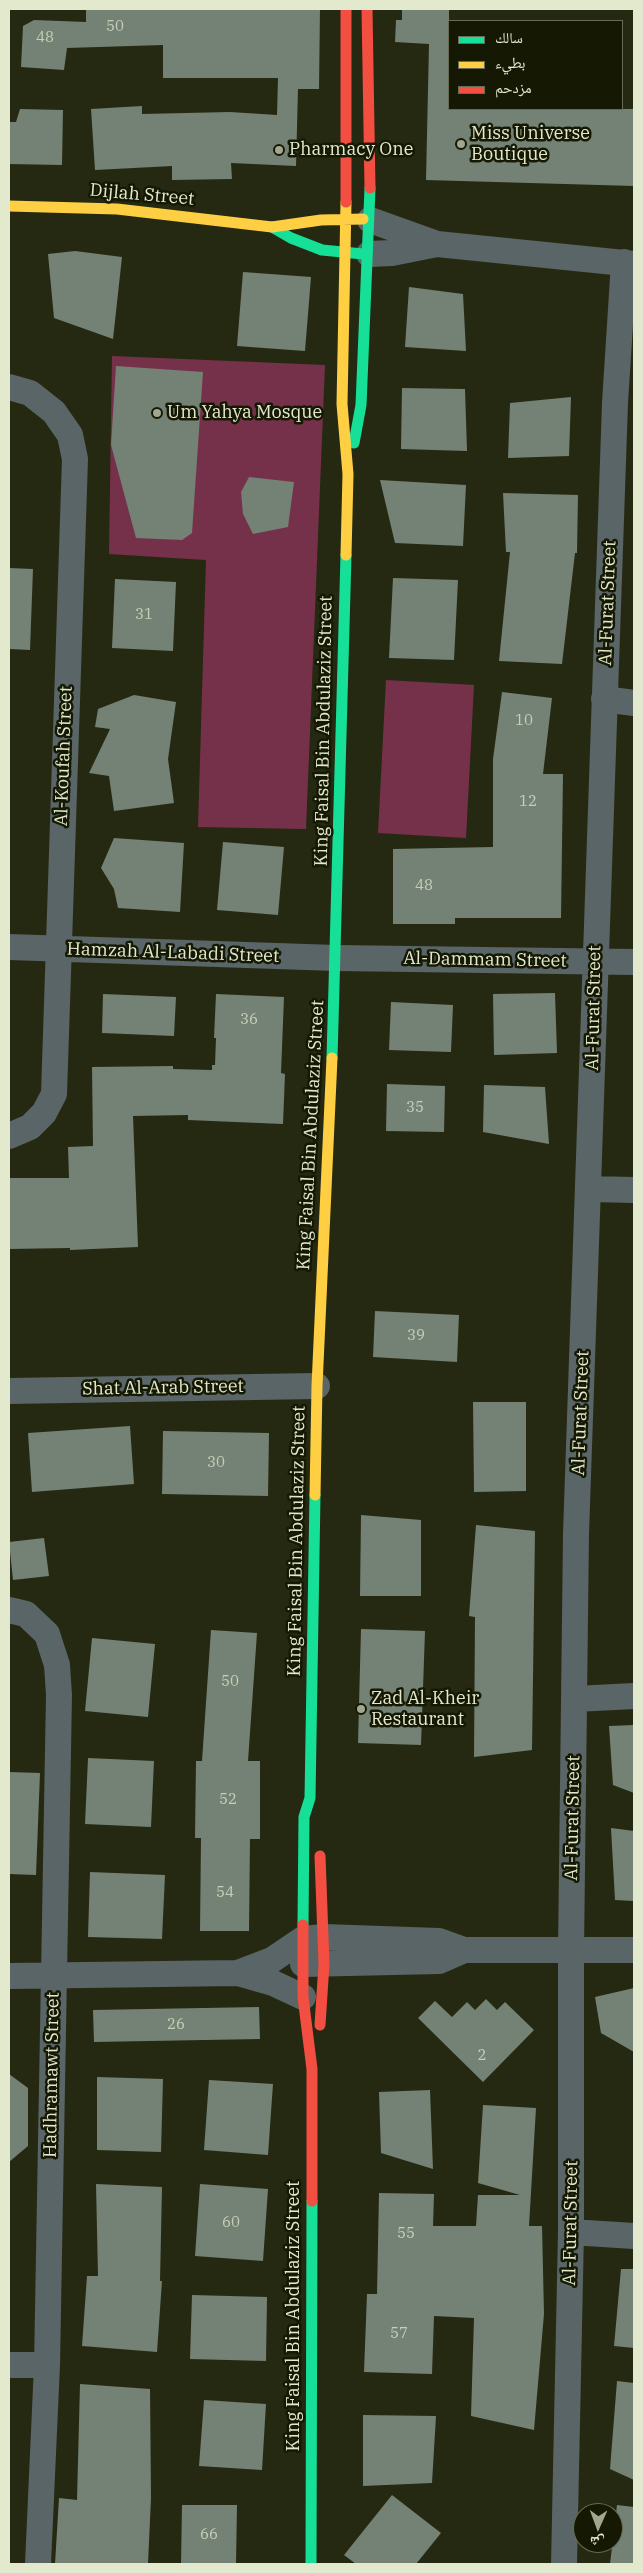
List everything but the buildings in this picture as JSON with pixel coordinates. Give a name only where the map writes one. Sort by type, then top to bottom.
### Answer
[{"type":"main road","name":"King Faisal Bin Abdulaziz Street","points":[[311,2564],[312,2069],[303,1998],[314,1964],[314,1938],[304,1817],[310,1798],[317,1386],[336,958],[348,474],[342,404],[357,254],[358,219],[346,9]]},
{"type":"main road","name":"King Faisal Bin Abdulaziz Street","points":[[348,474],[362,405],[357,254],[367,9]]},
{"type":"main road","name":"Dijlah Street","points":[[9,206],[118,209],[272,227],[358,219]]},
{"type":"main road","name":"Dijlah Street","points":[[272,227],[291,238],[314,247],[357,254]]},
{"type":"main road","name":"King Faisal Bin Abdulaziz Street","points":[[310,1798],[318,1816]]},
{"type":"main road","name":"King Faisal Bin Abdulaziz Street","points":[[312,2069],[318,2040],[314,1938],[319,1844]]},
{"type":"street","points":[[358,219],[437,244],[629,263]]},
{"type":"street","points":[[357,254],[392,253],[437,244]]},
{"type":"street","name":"Al-Furat Street","points":[[564,2564],[571,2232],[571,1952],[576,1533],[590,1189],[604,699],[625,405],[629,263]]},
{"type":"street","name":"Al-Koufah Street","points":[[9,387],[30,393],[54,412],[70,435],[75,459],[54,1094],[44,1113],[30,1127],[9,1136]]},
{"type":"street","points":[[604,699],[634,703]]},
{"type":"street","name":"Hamzah Al-Labadi Street","points":[[9,947],[336,958]]},
{"type":"street","name":"Al-Dammam Street","points":[[336,958],[634,962]]},
{"type":"street","points":[[590,1189],[634,1190]]},
{"type":"street","name":"Shat Al-Arab Street","points":[[9,1391],[317,1386]]},
{"type":"street","name":"Hadhramawt Street","points":[[9,1610],[26,1614],[43,1629],[53,1647],[57,1665],[59,1695],[47,2365],[38,2564]]},
{"type":"street","points":[[575,1699],[634,1696]]},
{"type":"street","points":[[238,1973],[272,1960],[314,1938],[439,1941],[464,1950],[571,1952],[634,1950]]},
{"type":"street","points":[[314,1964],[439,1961],[464,1950]]},
{"type":"street","points":[[9,1976],[238,1973],[272,1983],[303,1998]]},
{"type":"street","points":[[571,2232],[634,2236]]},
{"type":"street","points":[[9,2365],[47,2365]]},
{"type":"shaded area","points":[[112,356],[325,365],[306,829],[198,827],[206,560],[109,554]]},
{"type":"shaded area","points":[[386,680],[474,685],[466,838],[378,833]]},
{"type":"traffic: fast","points":[[354,443],[361,405],[370,188]]},
{"type":"traffic: fast","points":[[272,227],[291,238],[322,250],[363,254]]},
{"type":"traffic: fast","points":[[332,1058],[346,555]]},
{"type":"traffic: fast","points":[[303,1925],[304,1817],[310,1798],[315,1495]]},
{"type":"traffic: fast","points":[[311,2564],[312,2201]]},
{"type":"traffic: slow","points":[[346,202],[342,404],[348,474],[346,555]]},
{"type":"traffic: slow","points":[[9,206],[117,209],[272,227],[321,220],[363,219]]},
{"type":"traffic: slow","points":[[315,1495],[317,1386],[332,1058]]},
{"type":"traffic: jam","points":[[346,9],[346,202]]},
{"type":"traffic: jam","points":[[367,9],[370,188]]},
{"type":"traffic: jam","points":[[320,1856],[324,1964],[320,2025]]},
{"type":"traffic: jam","points":[[303,1925],[303,1997],[312,2069],[312,2201]]},
{"type":"place","name":"Miss Universe Boutique","points":[[461,144]]},
{"type":"place","name":"Pharmacy One","points":[[279,150]]},
{"type":"place","name":"Um Yahya Mosque","points":[[157,413]]},
{"type":"place","name":"Zad Al-Kheir Restaurant","points":[[361,1709]]}]
